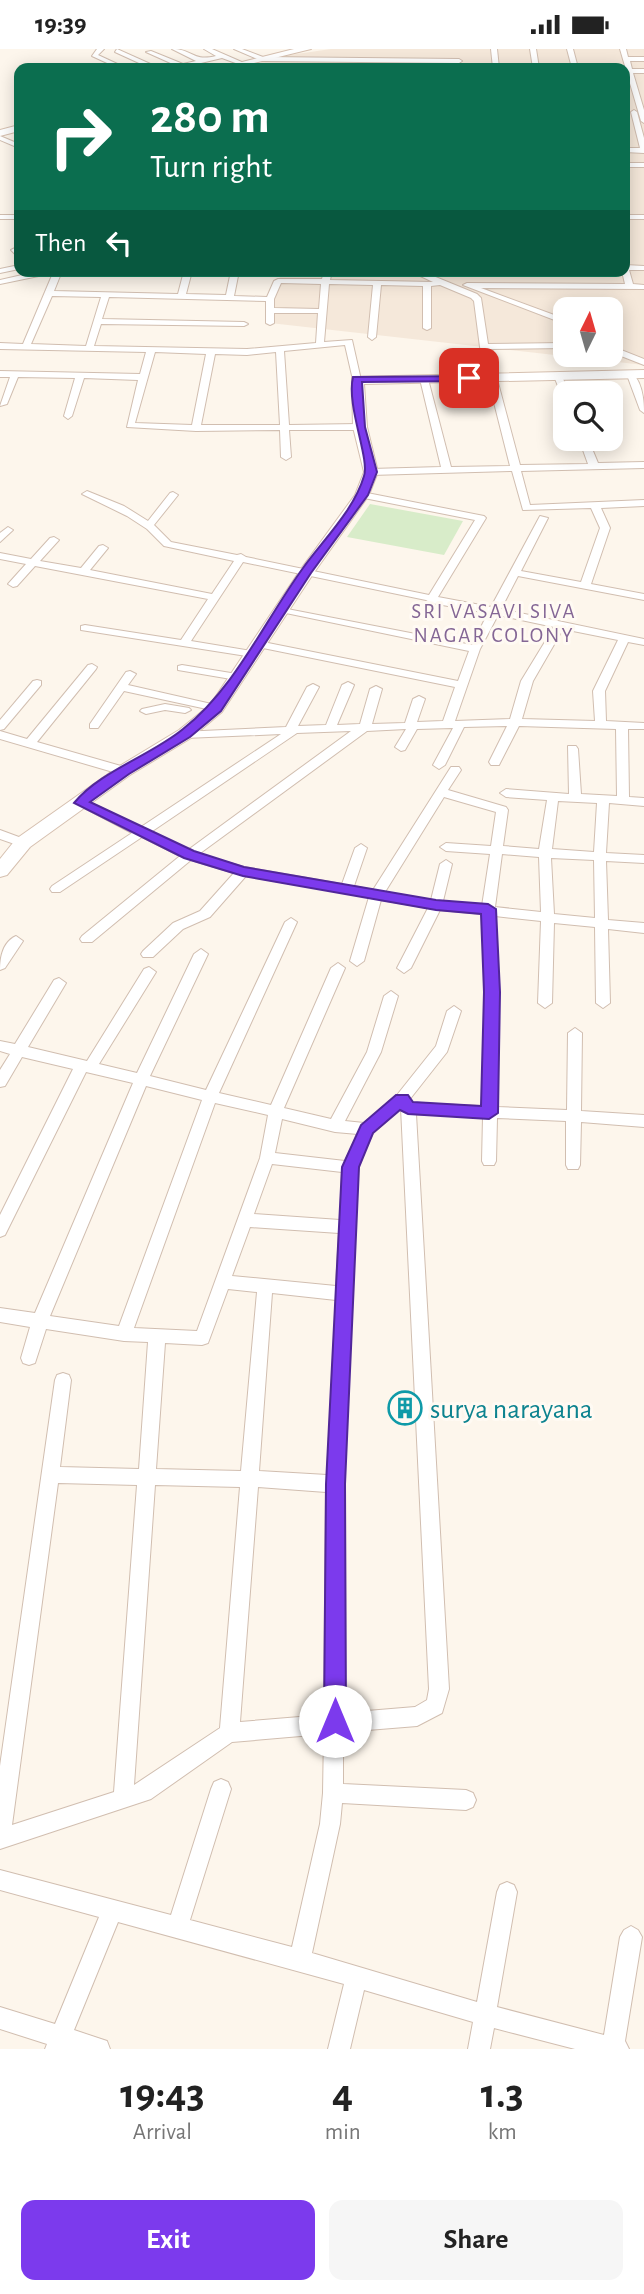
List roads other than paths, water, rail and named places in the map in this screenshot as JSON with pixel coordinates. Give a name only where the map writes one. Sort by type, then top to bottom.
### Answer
[{"type":"street","points":[[101,49],[94,55],[112,63]]},
{"type":"street","points":[[125,58],[161,49]]},
{"type":"street","points":[[175,49],[201,61]]},
{"type":"street","points":[[207,49],[241,63],[262,55],[306,49]]},
{"type":"street","points":[[343,49],[343,61]]},
{"type":"street","points":[[379,49],[379,61]]},
{"type":"street","points":[[418,49],[419,61]]},
{"type":"street","points":[[623,49],[625,63]]},
{"type":"street","points":[[240,50],[262,55],[343,61],[439,63]]},
{"type":"street","points":[[117,51],[125,58],[140,63]]},
{"type":"street","points":[[149,52],[175,63]]},
{"type":"street","points":[[193,63],[222,56]]},
{"type":"street","points":[[625,59],[644,59]]},
{"type":"street","points":[[630,86],[643,116]]},
{"type":"street","points":[[630,86],[638,102],[644,151]]},
{"type":"street","points":[[0,282],[24,277]]},
{"type":"street","points":[[26,346],[55,277]]},
{"type":"street","points":[[182,296],[187,277]]},
{"type":"street","points":[[230,297],[234,277]]},
{"type":"street","points":[[320,345],[326,277]]},
{"type":"street","points":[[434,277],[467,285],[572,282],[644,287]]},
{"type":"street","points":[[441,277],[477,297],[484,347],[526,507],[644,503]]},
{"type":"street","points":[[483,277],[484,285]]},
{"type":"street","points":[[526,277],[527,285]]},
{"type":"street","points":[[628,277],[630,287]]},
{"type":"street","points":[[270,323],[270,299],[278,281],[427,284],[450,282]]},
{"type":"street","points":[[372,337],[377,283]]},
{"type":"street","points":[[427,284],[427,328]]},
{"type":"street","points":[[467,285],[553,318]]},
{"type":"street","points":[[47,293],[106,294],[139,291],[182,296],[270,299]]},
{"type":"street","points":[[89,348],[106,294]]},
{"type":"street","points":[[270,310],[322,311]]},
{"type":"street","points":[[549,316],[547,319],[553,326]]},
{"type":"street","points":[[97,321],[244,324]]},
{"type":"street","points":[[0,346],[211,352],[349,342],[360,427],[371,472],[362,495],[281,608],[212,712],[185,734],[124,771],[23,843],[0,871]]},
{"type":"street","points":[[623,343],[644,351]]},
{"type":"street","points":[[484,347],[553,345]]},
{"type":"street","points":[[151,349],[130,425],[196,428],[360,427]]},
{"type":"street","points":[[280,349],[286,457]]},
{"type":"street","points":[[196,428],[211,352]]},
{"type":"street","points":[[623,354],[644,362]]},
{"type":"street","points":[[0,374],[142,377]]},
{"type":"street","points":[[3,404],[15,374]]},
{"type":"street","points":[[356,380],[638,375],[644,410]]},
{"type":"street","points":[[68,416],[80,376]]},
{"type":"street","points":[[558,376],[560,381]]},
{"type":"street","points":[[424,379],[447,471]]},
{"type":"street","points":[[588,451],[594,466]]},
{"type":"street","points":[[371,472],[644,465]]},
{"type":"street","points":[[87,494],[113,503],[150,524],[169,544],[644,642]]},
{"type":"street","points":[[150,524],[173,495]]},
{"type":"street","points":[[362,495],[481,518],[431,600]]},
{"type":"street","points":[[585,586],[605,528],[594,504]]},
{"type":"street","points":[[439,765],[455,723],[460,685],[475,649],[543,518]]},
{"type":"street","points":[[13,584],[54,540]]},
{"type":"street","points":[[83,572],[103,548]]},
{"type":"street","points":[[0,556],[213,597]]},
{"type":"street","points":[[184,643],[241,557]]},
{"type":"street","points":[[516,573],[644,597]]},
{"type":"street","points":[[281,608],[475,649]]},
{"type":"street","points":[[495,762],[515,722],[527,681],[560,625]]},
{"type":"street","points":[[85,628],[184,643],[256,649],[460,685]]},
{"type":"street","points":[[601,725],[599,691],[624,638]]},
{"type":"street","points":[[192,660],[240,673]]},
{"type":"street","points":[[29,744],[92,667]]},
{"type":"street","points":[[182,668],[240,673]]},
{"type":"street","points":[[94,726],[130,674]]},
{"type":"street","points":[[0,727],[37,683]]},
{"type":"street","points":[[330,729],[348,685]]},
{"type":"street","points":[[121,687],[212,712]]},
{"type":"street","points":[[55,890],[292,730],[313,687]]},
{"type":"street","points":[[87,939],[189,855],[365,727],[376,689]]},
{"type":"street","points":[[401,747],[412,725],[418,699]]},
{"type":"street","points":[[146,711],[165,707],[212,712]]},
{"type":"street","points":[[185,734],[455,723],[644,726]]},
{"type":"street","points":[[622,726],[623,800]]},
{"type":"street","points":[[0,735],[124,771]]},
{"type":"street","points":[[572,749],[575,798]]},
{"type":"street","points":[[357,961],[376,895],[456,770]]},
{"type":"street","points":[[442,792],[502,810],[488,909],[492,1000],[489,1161]]},
{"type":"street","points":[[506,793],[644,802]]},
{"type":"street","points":[[545,1003],[548,917],[545,853],[553,797]]},
{"type":"street","points":[[603,799],[600,857],[603,1003]]},
{"type":"street","points":[[80,803],[189,855],[243,871],[436,905],[644,928]]},
{"type":"street","points":[[0,834],[23,843]]},
{"type":"street","points":[[446,847],[644,859]]},
{"type":"street","points":[[346,890],[361,848]]},
{"type":"street","points":[[404,968],[436,905],[446,864]]},
{"type":"street","points":[[148,954],[178,926],[205,914],[243,871]]},
{"type":"street","points":[[124,1334],[210,1097],[291,922]]},
{"type":"street","points":[[0,965],[16,941]]},
{"type":"street","points":[[29,1358],[40,1321],[141,1080],[201,954]]},
{"type":"street","points":[[0,1315],[124,1334],[202,1338],[225,1282],[267,1159],[276,1110],[338,968]]},
{"type":"street","points":[[0,1231],[86,1067],[149,972]]},
{"type":"street","points":[[0,1082],[60,983]]},
{"type":"street","points":[[335,1126],[374,1052],[391,996]]},
{"type":"street","points":[[300,1960],[330,1824],[333,1793],[335,1484],[351,1167],[366,1129],[405,1103],[442,1048],[454,1011]]},
{"type":"street","points":[[573,1165],[575,1033]]},
{"type":"street","points":[[0,1046],[335,1126],[366,1129]]},
{"type":"street","points":[[405,1103],[489,1113],[575,1114],[644,1121]]},
{"type":"street","points":[[63,1380],[0,1838],[144,1792],[229,1733],[335,1721],[417,1716],[435,1706],[439,1697],[405,1103]]},
{"type":"street","points":[[267,1159],[351,1167]]},
{"type":"street","points":[[246,1220],[346,1227]]},
{"type":"street","points":[[225,1282],[344,1294]]},
{"type":"street","points":[[229,1733],[265,1286]]},
{"type":"street","points":[[123,1799],[157,1337]]},
{"type":"street","points":[[50,1475],[250,1479],[335,1484]]},
{"type":"street","points":[[177,1928],[221,1789]]},
{"type":"street","points":[[333,1793],[466,1800]]},
{"type":"street","points":[[0,1880],[300,1960],[485,2015],[615,2049],[631,1937]]},
{"type":"street","points":[[479,2049],[507,1892]]},
{"type":"street","points":[[59,2043],[112,1910]]},
{"type":"street","points":[[339,2049],[356,1977]]},
{"type":"street","points":[[0,2018],[59,2043],[99,2049]]},
{"type":"place","name":"surya narayana","points":[[405,1408]]},
{"type":"district","name":"SRI VASAVI SIVA NAGAR COLONY","points":[[494,623]]}]
